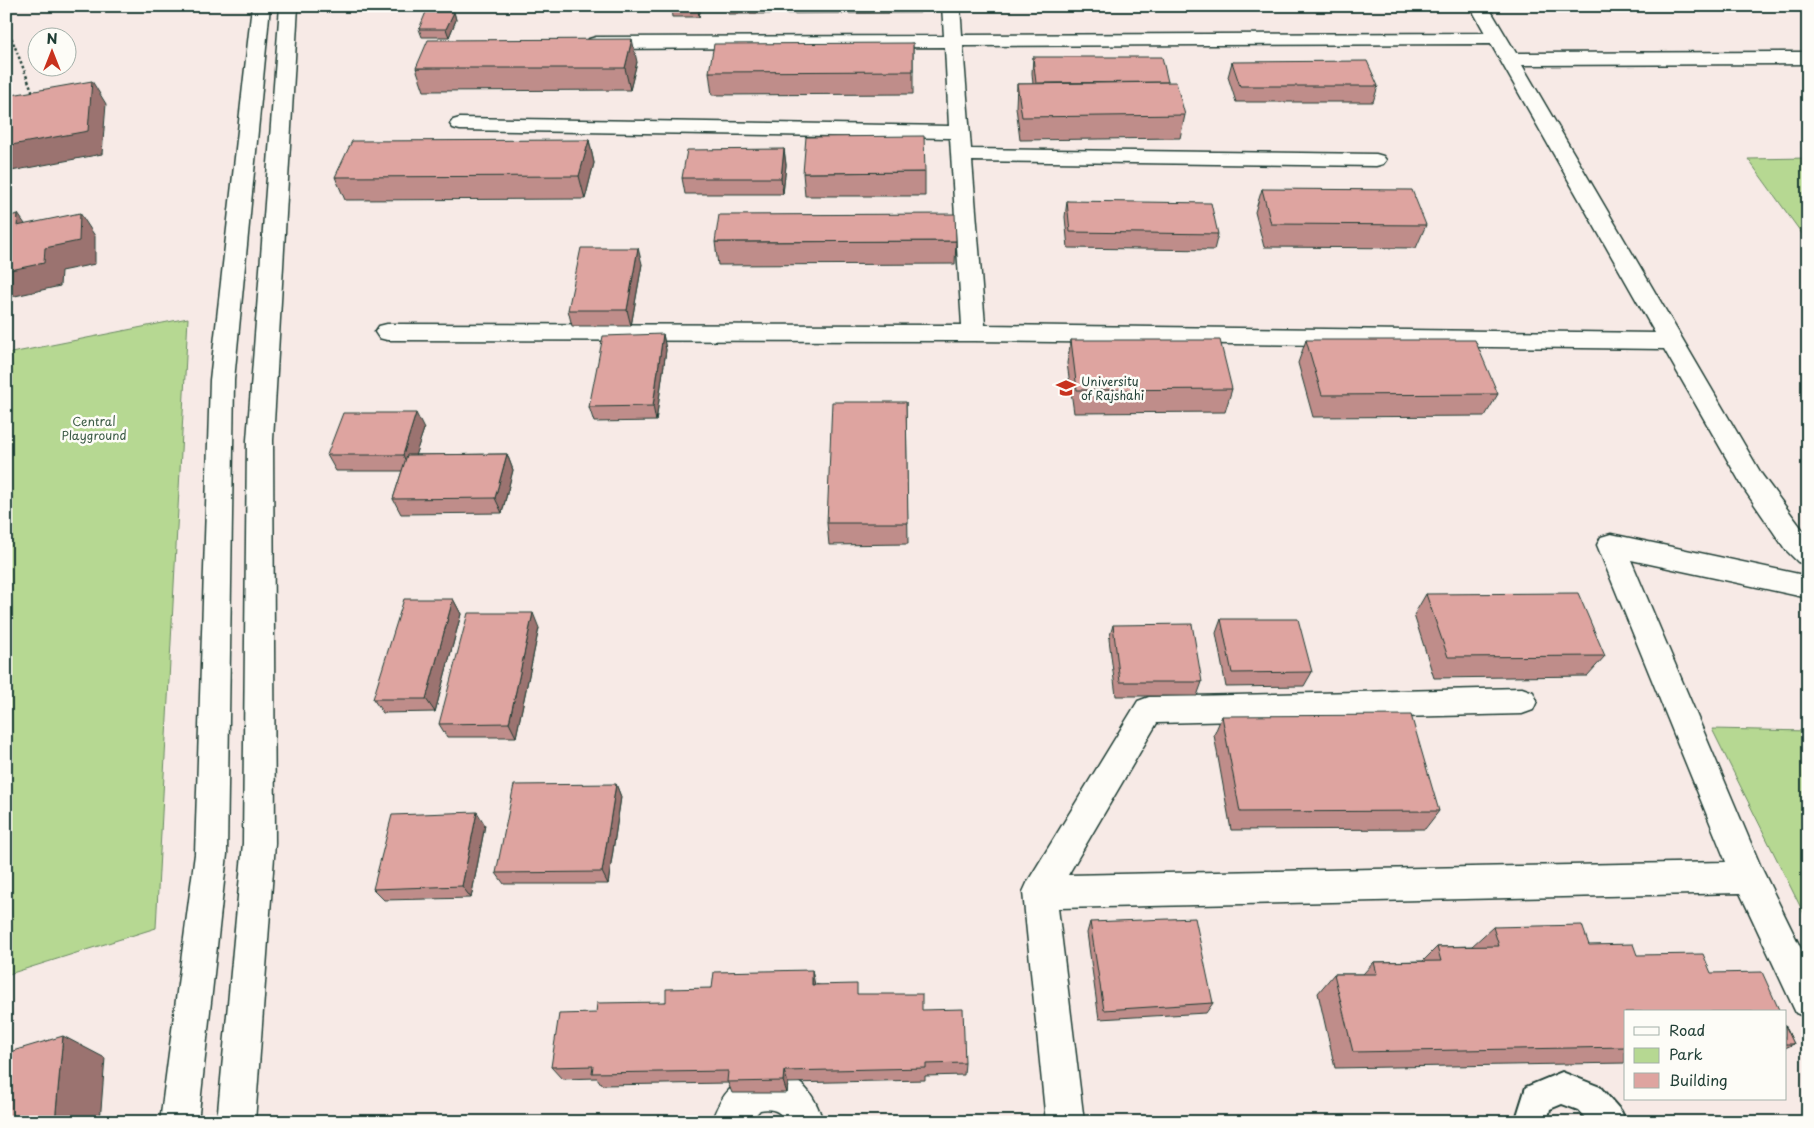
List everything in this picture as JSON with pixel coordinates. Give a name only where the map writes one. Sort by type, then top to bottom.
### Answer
[{"type":"street","points":[[179,1122],[211,854],[222,380],[261,6]]},
{"type":"street","points":[[236,1122],[259,843],[260,440],[289,6]]},
{"type":"street","points":[[951,6],[974,334]]},
{"type":"street","points":[[1479,6],[1753,482],[1795,541],[1808,554]]},
{"type":"street","points":[[578,43],[1497,38]]},
{"type":"street","points":[[1510,59],[1808,58]]},
{"type":"street","points":[[460,124],[960,132]]},
{"type":"street","points":[[961,155],[1376,160]]},
{"type":"street","points":[[387,332],[974,334],[1672,341]]},
{"type":"street","points":[[1808,587],[1611,545],[1749,878],[1808,1001]]},
{"type":"street","points":[[1065,1122],[1040,892],[1150,710],[1522,701]]},
{"type":"street","points":[[1040,892],[1749,878]]},
{"type":"street","points":[[729,1122],[734,1110],[744,1099],[757,1092],[772,1091],[785,1094],[796,1102],[804,1122]]},
{"type":"lane","points":[[1531,1122],[1537,1098],[1562,1088],[1589,1098],[1610,1122]]},
{"type":"path","points":[[6,24],[35,100]]},
{"type":"green space","points":[[1808,158],[1808,242],[1748,159]]},
{"type":"green space","name":"Central Playground","points":[[188,318],[156,928],[6,975],[6,354]]},
{"type":"green space","points":[[1712,729],[1808,731],[1808,922]]},
{"type":"building","points":[[672,6],[699,6],[698,9],[671,9]]},
{"type":"building","points":[[426,12],[454,12],[446,29],[419,29]]},
{"type":"building","points":[[632,39],[625,68],[416,68],[428,40]]},
{"type":"building","points":[[913,43],[913,71],[709,72],[714,44]]},
{"type":"building","points":[[1033,57],[1162,57],[1168,82],[1036,83]]},
{"type":"building","points":[[1367,61],[1378,86],[1240,86],[1232,62]]},
{"type":"building","points":[[92,81],[88,131],[6,146],[6,96]]},
{"type":"building","points":[[1176,82],[1185,115],[1022,117],[1017,84]]},
{"type":"building","points":[[924,136],[925,172],[803,173],[806,137]]},
{"type":"building","points":[[589,140],[579,176],[335,177],[352,141]]},
{"type":"building","points":[[784,149],[781,178],[682,178],[687,150]]},
{"type":"building","points":[[1262,189],[1412,190],[1426,225],[1271,224]]},
{"type":"building","points":[[1067,201],[1211,203],[1218,234],[1070,232]]},
{"type":"building","points":[[80,213],[79,241],[45,248],[44,263],[6,271],[6,217],[18,214],[17,226]]},
{"type":"building","points":[[955,214],[956,241],[715,242],[719,215]]},
{"type":"building","points":[[581,248],[638,248],[627,310],[568,310]]},
{"type":"building","points":[[663,334],[653,406],[589,407],[603,336]]},
{"type":"building","points":[[1071,340],[1220,340],[1232,389],[1077,390]]},
{"type":"building","points":[[1306,340],[1475,340],[1498,394],[1322,395]]},
{"type":"building","points":[[832,402],[906,402],[908,523],[827,523]]},
{"type":"building","points":[[343,413],[416,413],[403,455],[327,455]]},
{"type":"building","points":[[507,454],[495,498],[393,499],[407,455]]},
{"type":"building","points":[[1578,593],[1605,656],[1448,657],[1426,594]]},
{"type":"building","points":[[404,599],[453,599],[426,699],[373,699]]},
{"type":"building","points":[[468,613],[533,613],[509,723],[439,724]]},
{"type":"building","points":[[1221,619],[1298,619],[1312,672],[1232,673]]},
{"type":"building","points":[[1192,624],[1202,682],[1120,682],[1113,625]]},
{"type":"building","points":[[1411,715],[1439,811],[1240,812],[1222,716]]},
{"type":"building","points":[[616,784],[602,872],[496,873],[514,785]]},
{"type":"building","points":[[477,812],[462,886],[373,889],[392,815]]},
{"type":"building","points":[[1195,918],[1213,1003],[1104,1010],[1090,922]]},
{"type":"building","points":[[1582,925],[1589,945],[1633,944],[1637,955],[1703,954],[1711,973],[1762,972],[1779,1010],[1624,1010],[1624,1047],[1353,1052],[1334,974],[1377,974],[1374,962],[1441,961],[1437,947],[1499,946],[1493,927]]},
{"type":"building","points":[[812,970],[812,985],[857,984],[857,994],[922,994],[922,1010],[963,1009],[965,1063],[926,1064],[926,1068],[784,1071],[783,1081],[727,1082],[728,1071],[592,1073],[593,1066],[551,1067],[559,1014],[596,1013],[597,1003],[666,1002],[666,989],[712,988],[714,972]]},
{"type":"building","points":[[1786,1027],[1794,1044],[1786,1044]]},
{"type":"building","points":[[63,1036],[55,1122],[6,1122],[6,1053]]},
{"type":"place","name":"University of Rajshahi","points":[[1066,388]]}]
